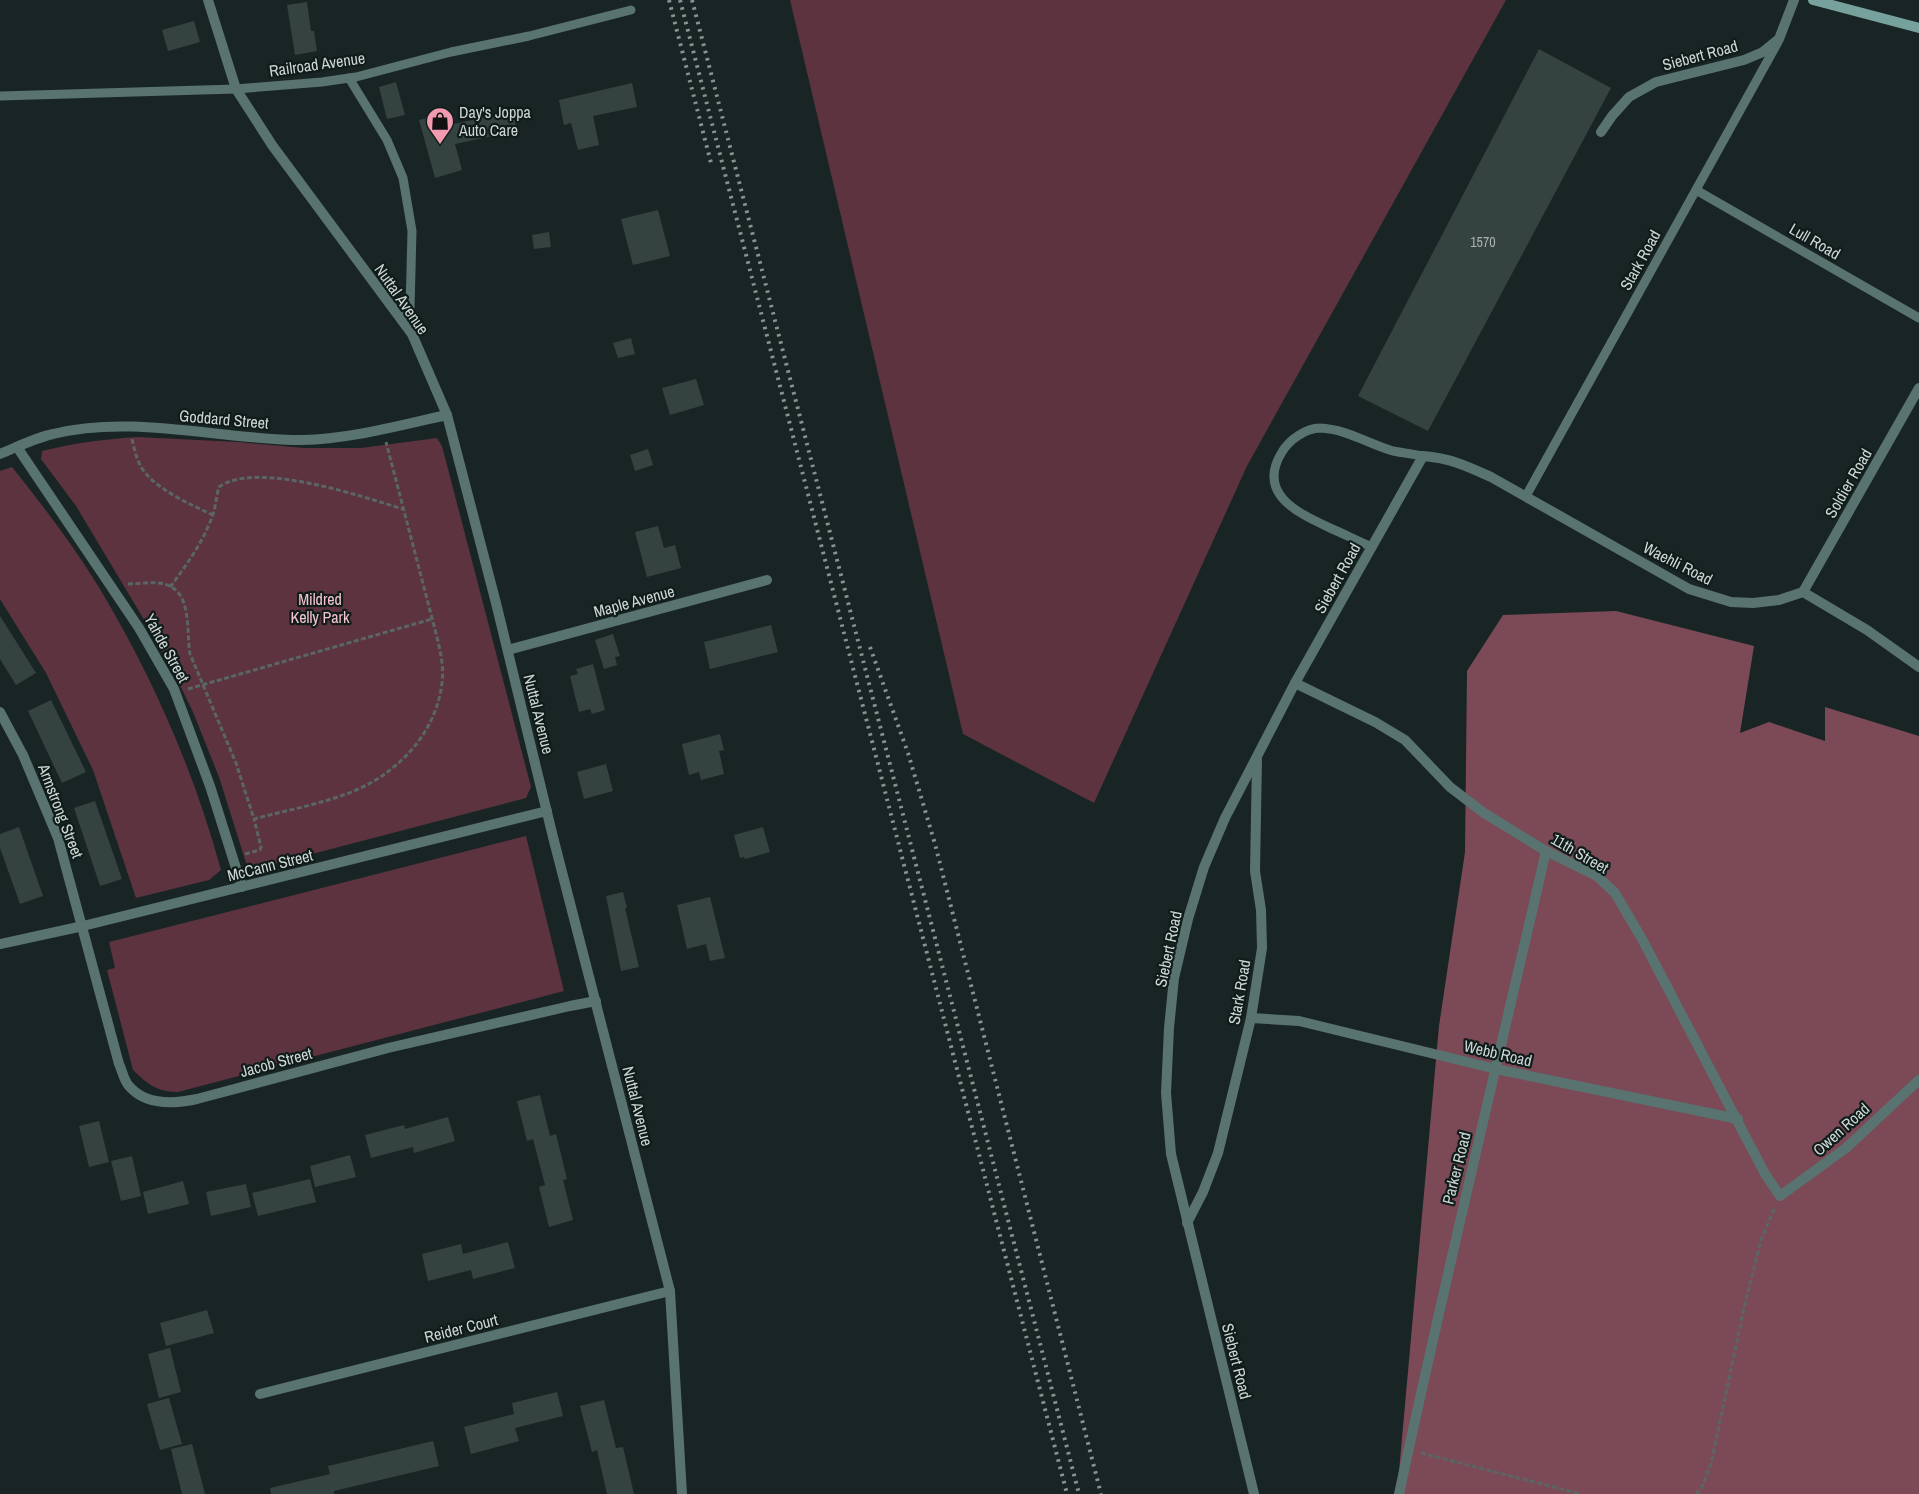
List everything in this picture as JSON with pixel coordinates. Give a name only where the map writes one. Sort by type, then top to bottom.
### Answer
[{"type":"street","name":"Nuttal Avenue","points":[[208,0],[236,89],[272,145],[412,334],[447,415],[670,1291],[682,1494]]},
{"type":"street","points":[[1779,39],[1794,0]]},
{"type":"street","points":[[1813,0],[1919,28]]},
{"type":"street","name":"Siebert Road","points":[[1601,132],[1629,97],[1656,82],[1744,60],[1763,52],[1779,39]]},
{"type":"street","name":"Soldier Road","points":[[1803,592],[1919,388]]},
{"type":"street","name":"Goddard Street","points":[[0,454],[53,434],[99,428],[142,427],[302,440],[331,438],[447,415]]},
{"type":"street","name":"Yahde Street","points":[[17,448],[139,628],[175,693],[210,786],[242,887]]},
{"type":"street","name":"Siebert Road","points":[[1254,1494],[1187,1223],[1172,1154],[1166,1093],[1169,1028],[1174,978],[1188,919],[1204,867],[1225,818],[1295,683],[1423,456]]},
{"type":"street","name":"Waehli Road","points":[[1423,456],[1442,457],[1464,464],[1526,496],[1688,589],[1731,602],[1753,603],[1779,600],[1803,592]]},
{"type":"street","name":"Maple Avenue","points":[[508,650],[767,580]]},
{"type":"street","points":[[1803,592],[1867,630],[1919,667]]},
{"type":"street","name":"11th Street","points":[[1295,683],[1375,722],[1405,740],[1450,787],[1484,813],[1546,851],[1597,876],[1615,894],[1642,939],[1738,1119],[1765,1174],[1780,1196]]},
{"type":"street","name":"Armstrong Street","points":[[0,712],[23,755],[58,838],[83,926]]},
{"type":"street","name":"Stark Road","points":[[1187,1223],[1203,1192],[1218,1153],[1251,1018],[1262,948],[1261,910],[1256,871],[1257,756]]},
{"type":"street","name":"McCann Street","points":[[0,944],[83,926],[547,811]]},
{"type":"street","name":"Parker Road","points":[[1398,1494],[1455,1238],[1546,851]]},
{"type":"street","name":"Jacob Street","points":[[83,926],[122,1071],[128,1086],[142,1096],[159,1103],[178,1103],[197,1099],[388,1048],[596,1001]]},
{"type":"street","name":"Webb Road","points":[[1251,1018],[1307,1022],[1496,1069],[1738,1119]]},
{"type":"street","name":"Owen Road","points":[[1780,1196],[1846,1148],[1919,1080]]},
{"type":"street","name":"Reider Court","points":[[260,1394],[670,1291]]},
{"type":"lane","name":"Railroad Avenue","points":[[0,96],[236,89],[322,82],[349,78],[631,10]]},
{"type":"lane","name":"Stark Road","points":[[1526,496],[1779,39]]},
{"type":"lane","points":[[349,78],[387,140],[403,178],[412,231],[410,309],[402,321]]},
{"type":"lane","name":"Lull Road","points":[[1696,190],[1919,318]]},
{"type":"lane","points":[[1372,547],[1302,515],[1286,504],[1278,493],[1274,478],[1275,464],[1284,448],[1301,434],[1318,428],[1339,431],[1393,451],[1423,456]]},
{"type":"path","points":[[131,439],[140,466],[148,476],[191,504],[213,515]]},
{"type":"path","points":[[254,819],[354,791],[383,775],[405,758],[421,738],[430,722],[441,690],[442,659],[386,442]]},
{"type":"path","points":[[170,586],[188,561],[208,527],[213,515],[219,487],[225,482],[252,478],[302,481],[404,509]]},
{"type":"path","points":[[128,584],[154,582],[166,584],[178,594],[185,606],[188,619],[187,637],[190,654],[236,763],[261,847],[260,850],[233,857]]},
{"type":"path","points":[[175,693],[432,618]]},
{"type":"path","points":[[1696,1494],[1702,1489],[1712,1464],[1744,1308],[1759,1250],[1780,1196]]},
{"type":"path","points":[[1408,1450],[1581,1494]]},
{"type":"green space","points":[[790,0],[1506,0],[1247,466],[1094,803],[963,734]]},
{"type":"green space","name":"Mildred Kelly Park","points":[[138,437],[238,442],[304,448],[361,448],[437,438],[442,446],[531,787],[526,798],[255,869],[247,866],[219,777],[193,712],[171,667],[76,506],[41,459],[42,451],[54,448]]},
{"type":"green space","points":[[12,467],[80,557],[119,623],[154,691],[185,761],[221,870],[209,880],[136,898],[93,770],[46,673],[0,599],[0,471]]},
{"type":"green space","points":[[526,836],[564,991],[178,1092],[158,1089],[133,1070],[107,970],[115,968],[109,942]]},
{"type":"shaded area","points":[[1616,611],[1754,646],[1740,733],[1769,722],[1825,741],[1825,707],[1919,736],[1919,1494],[1397,1494],[1439,1026],[1465,852],[1467,671],[1503,615]]},
{"type":"building","points":[[307,2],[311,31],[314,31],[317,51],[295,55],[287,5]]},
{"type":"building","points":[[194,21],[200,42],[168,51],[162,30]]},
{"type":"building","points":[[1539,49],[1611,88],[1428,431],[1358,396]]},
{"type":"building","points":[[396,82],[405,115],[387,119],[379,87]]},
{"type":"building","points":[[632,83],[637,107],[593,116],[599,145],[578,150],[571,123],[564,125],[559,100]]},
{"type":"building","points":[[513,111],[517,131],[455,144],[462,170],[435,178],[419,120],[446,114],[449,125]]},
{"type":"building","points":[[658,210],[670,256],[633,265],[621,219]]},
{"type":"building","points":[[549,232],[551,247],[534,249],[532,235]]},
{"type":"building","points":[[631,338],[635,354],[618,358],[613,343]]},
{"type":"building","points":[[696,379],[704,405],[670,415],[662,388]]},
{"type":"building","points":[[648,449],[653,465],[635,471],[630,455]]},
{"type":"building","points":[[658,526],[664,548],[675,545],[681,568],[647,577],[635,532]]},
{"type":"building","points":[[0,616],[36,673],[16,685],[0,659]]},
{"type":"building","points":[[771,625],[778,652],[710,669],[704,642]]},
{"type":"building","points":[[613,634],[620,656],[615,657],[617,665],[604,669],[595,640]]},
{"type":"building","points":[[593,664],[605,710],[592,714],[590,709],[579,712],[570,676],[578,674],[576,669]]},
{"type":"building","points":[[51,700],[86,772],[62,783],[28,711]]},
{"type":"building","points":[[720,734],[724,750],[719,751],[724,774],[701,780],[699,772],[689,775],[682,744]]},
{"type":"building","points":[[606,764],[613,791],[584,799],[577,772]]},
{"type":"building","points":[[95,801],[122,879],[100,886],[74,808]]},
{"type":"building","points":[[19,827],[43,896],[20,904],[0,848],[0,834]]},
{"type":"building","points":[[763,827],[770,852],[745,859],[744,857],[740,858],[734,835]]},
{"type":"building","points":[[623,892],[639,967],[621,971],[606,896]]},
{"type":"building","points":[[710,897],[725,958],[710,961],[706,944],[687,949],[677,905]]},
{"type":"building","points":[[540,1095],[550,1136],[556,1134],[567,1179],[563,1180],[573,1220],[549,1227],[539,1187],[545,1185],[533,1139],[527,1141],[517,1101]]},
{"type":"building","points":[[448,1117],[455,1141],[414,1153],[413,1147],[371,1158],[365,1135],[404,1125],[405,1129]]},
{"type":"building","points":[[99,1121],[109,1162],[89,1167],[79,1126]]},
{"type":"building","points":[[350,1155],[356,1177],[315,1187],[310,1166]]},
{"type":"building","points":[[132,1156],[141,1196],[121,1201],[111,1161]]},
{"type":"building","points":[[310,1179],[316,1202],[258,1216],[252,1193]]},
{"type":"building","points":[[183,1181],[189,1204],[148,1214],[143,1192]]},
{"type":"building","points":[[246,1184],[251,1207],[211,1216],[206,1192]]},
{"type":"building","points":[[508,1242],[515,1268],[473,1279],[471,1270],[428,1281],[422,1254],[461,1244],[463,1254]]},
{"type":"building","points":[[207,1310],[214,1333],[166,1346],[160,1323]]},
{"type":"building","points":[[170,1348],[181,1392],[159,1398],[148,1354]]},
{"type":"building","points":[[557,1392],[563,1416],[515,1428],[519,1441],[471,1454],[464,1427],[514,1414],[512,1403]]},
{"type":"building","points":[[169,1398],[182,1444],[160,1450],[147,1404]]},
{"type":"building","points":[[604,1400],[616,1448],[623,1447],[634,1494],[607,1494],[597,1450],[592,1452],[580,1406]]},
{"type":"building","points":[[433,1441],[439,1466],[334,1491],[334,1494],[271,1494],[270,1488],[330,1474],[328,1466]]},
{"type":"building","points":[[192,1444],[205,1494],[182,1494],[171,1449]]},
{"type":"railway","points":[[669,0],[711,163]]},
{"type":"railway","points":[[680,0],[1067,1494]]},
{"type":"railway","points":[[692,0],[1079,1494]]},
{"type":"railway","points":[[870,647],[908,753],[935,844],[1101,1494]]},
{"type":"place","name":"Day's Joppa Auto Care","points":[[440,145]]}]
